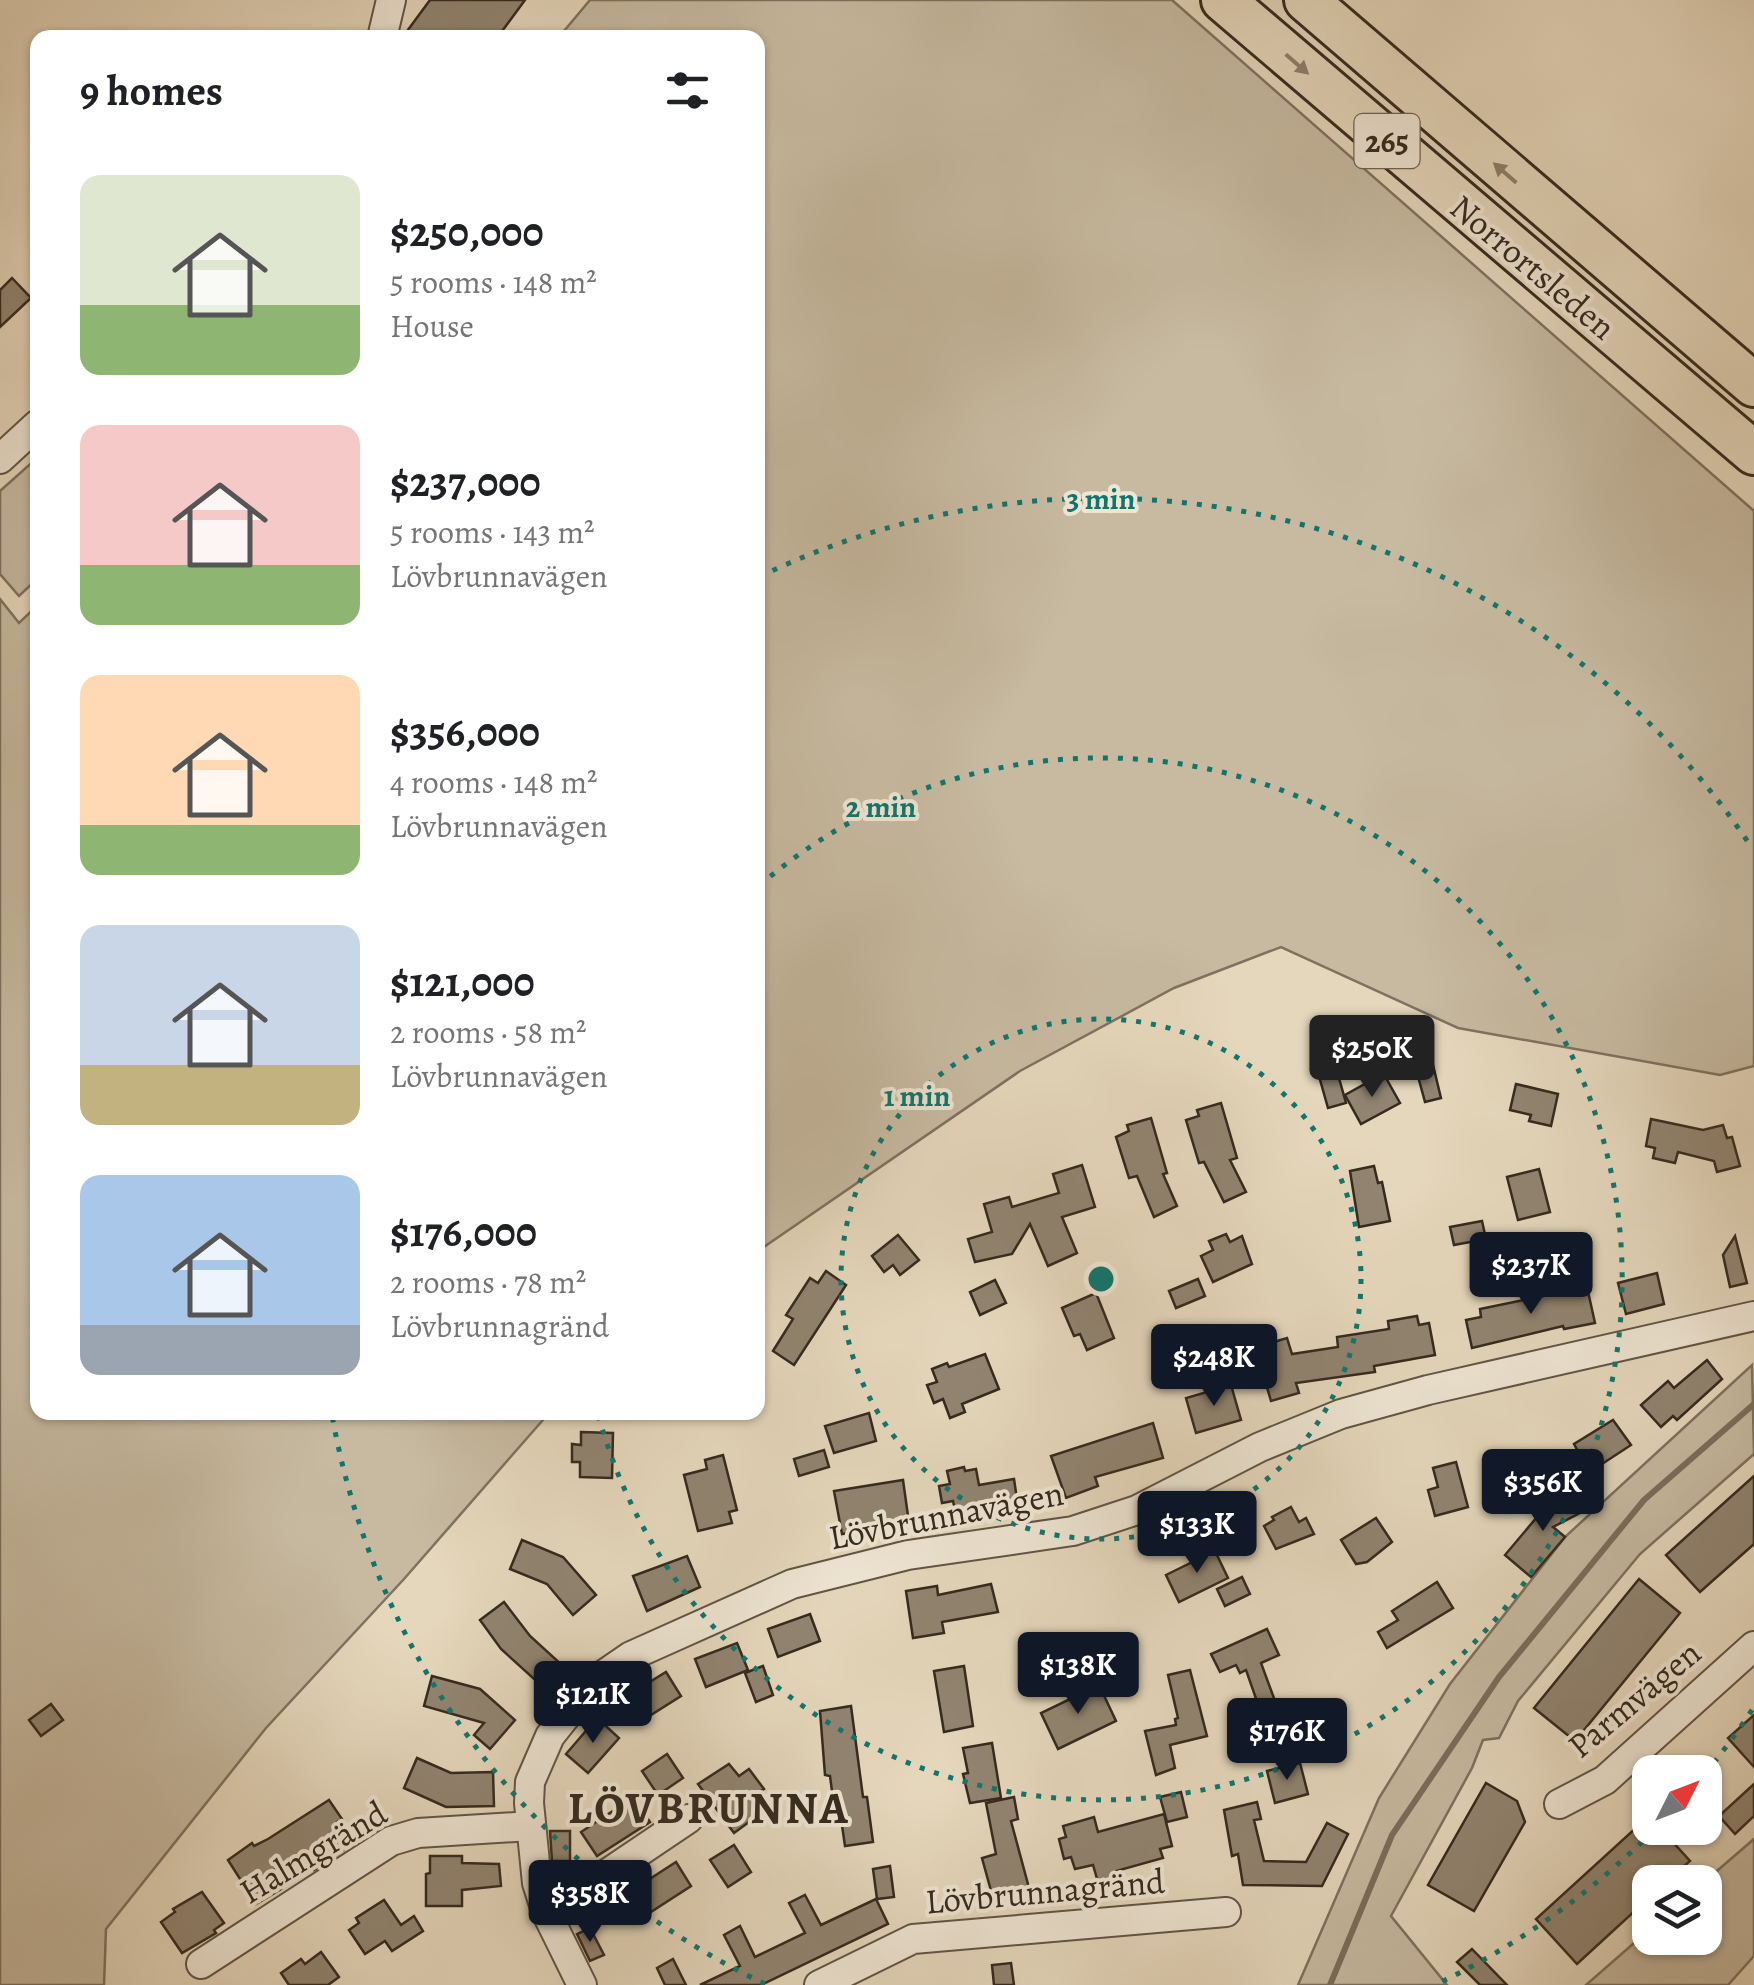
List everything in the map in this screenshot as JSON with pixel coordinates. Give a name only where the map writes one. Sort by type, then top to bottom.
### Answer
[{"type":"highway","name":"Norrortsleden","points":[[1223,0],[1754,454]]},
{"type":"highway","name":"Norrortsleden","points":[[1306,0],[1754,385]]},
{"type":"highway","points":[[1579,238],[1754,360]]},
{"type":"highway","points":[[1550,282],[1670,407],[1754,476]]},
{"type":"street","points":[[384,30],[392,0]]},
{"type":"street","points":[[0,459],[30,431]]},
{"type":"street","name":"Lövbrunnavägen","points":[[582,1985],[536,1883],[530,1782],[550,1736],[592,1682],[631,1656],[792,1584],[908,1555],[1073,1531],[1137,1510],[1260,1447],[1341,1414],[1428,1390],[1754,1316]]},
{"type":"street","name":"Parmvägen","points":[[1559,1804],[1606,1780],[1754,1646]]},
{"type":"street","points":[[547,1914],[688,1819]]},
{"type":"street","name":"Halmgränd","points":[[201,1964],[391,1841],[418,1833],[531,1826]]},
{"type":"street","name":"Lövbrunnagränd","points":[[819,1985],[914,1939],[1226,1912]]},
{"type":"shaded area","points":[[590,0],[1172,0],[1754,511],[1754,1066],[1720,1075],[1458,1028],[1281,947],[1174,988],[1020,1071],[765,1246],[765,30],[565,30]]},
{"type":"shaded area","points":[[30,464],[30,586],[19,596],[0,574],[0,491]]},
{"type":"shaded area","points":[[0,599],[19,623],[30,613],[30,1420],[543,1420],[404,1579],[266,1728],[106,1929],[104,1985],[0,1985]]},
{"type":"shaded area","points":[[1752,1365],[1754,1454],[1640,1554],[1518,1701],[1499,1738],[1483,1740],[1472,1768],[1391,1916],[1447,1985],[1298,1985],[1379,1798],[1450,1684],[1565,1537]]},
{"type":"shaded area","points":[[1754,1839],[1754,1956],[1728,1985],[1586,1985],[1632,1945],[1632,1955],[1722,1955],[1722,1867]]},
{"type":"building","points":[[430,0],[525,0],[503,30],[408,30]]},
{"type":"building","points":[[12,278],[30,299],[0,327],[0,290]]},
{"type":"building","points":[[1335,1064],[1346,1103],[1328,1108],[1317,1069]]},
{"type":"building","points":[[1433,1065],[1441,1098],[1425,1102],[1416,1069]]},
{"type":"building","points":[[1386,1078],[1400,1103],[1361,1124],[1345,1095],[1372,1080],[1374,1084]]},
{"type":"building","points":[[1516,1084],[1558,1094],[1551,1126],[1529,1121],[1531,1115],[1510,1110]]},
{"type":"building","points":[[1221,1103],[1237,1158],[1230,1160],[1246,1192],[1224,1202],[1204,1162],[1199,1163],[1186,1120],[1199,1116],[1197,1110]]},
{"type":"building","points":[[1151,1118],[1167,1173],[1163,1174],[1177,1206],[1154,1217],[1137,1176],[1129,1178],[1116,1137],[1129,1131],[1127,1125]]},
{"type":"building","points":[[1651,1119],[1703,1130],[1723,1125],[1727,1138],[1732,1137],[1740,1166],[1717,1172],[1714,1161],[1678,1152],[1675,1163],[1653,1158],[1655,1148],[1646,1146]]},
{"type":"building","points":[[1082,1165],[1095,1207],[1062,1217],[1077,1253],[1048,1266],[1030,1224],[1012,1254],[975,1262],[968,1239],[992,1232],[984,1204],[1009,1197],[1012,1207],[1059,1193],[1053,1174]]},
{"type":"building","points":[[1374,1166],[1378,1183],[1382,1182],[1390,1221],[1359,1227],[1350,1171]]},
{"type":"building","points":[[1539,1169],[1550,1212],[1518,1220],[1507,1177]]},
{"type":"building","points":[[1482,1221],[1486,1239],[1454,1245],[1450,1227]]},
{"type":"building","points":[[1226,1234],[1230,1242],[1242,1236],[1252,1264],[1213,1282],[1201,1256],[1213,1250],[1209,1241]]},
{"type":"building","points":[[898,1235],[919,1260],[900,1275],[893,1265],[884,1272],[872,1256]]},
{"type":"building","points":[[1735,1236],[1747,1283],[1730,1287],[1723,1255]]},
{"type":"building","points":[[826,1271],[846,1285],[794,1365],[773,1351],[793,1319],[786,1315],[810,1278],[818,1283]]},
{"type":"building","points":[[1657,1273],[1664,1304],[1626,1314],[1618,1283]]},
{"type":"building","points":[[1198,1279],[1205,1296],[1176,1308],[1169,1291]]},
{"type":"building","points":[[995,1280],[1006,1303],[980,1315],[970,1292]]},
{"type":"building","points":[[1587,1287],[1595,1323],[1564,1329],[1563,1326],[1472,1348],[1466,1320],[1481,1317],[1480,1309]]},
{"type":"building","points":[[1096,1293],[1114,1338],[1087,1350],[1080,1334],[1074,1336],[1062,1308]]},
{"type":"building","points":[[1417,1316],[1419,1325],[1429,1323],[1435,1355],[1374,1366],[1375,1372],[1296,1383],[1299,1393],[1271,1401],[1260,1364],[1269,1362],[1264,1345],[1287,1338],[1292,1354],[1338,1347],[1337,1337],[1389,1329],[1388,1321]]},
{"type":"building","points":[[985,1354],[999,1389],[962,1404],[965,1412],[950,1418],[943,1399],[934,1403],[927,1385],[937,1382],[932,1369]]},
{"type":"building","points":[[1707,1360],[1722,1379],[1677,1420],[1673,1416],[1661,1427],[1641,1405],[1668,1381],[1674,1388]]},
{"type":"building","points":[[1231,1385],[1241,1420],[1196,1433],[1186,1398]]},
{"type":"building","points":[[869,1413],[876,1441],[834,1453],[825,1426]]},
{"type":"building","points":[[1613,1420],[1631,1445],[1576,1481],[1566,1464],[1580,1455],[1574,1444]]},
{"type":"building","points":[[1153,1423],[1163,1458],[1095,1477],[1098,1486],[1066,1498],[1051,1456]]},
{"type":"building","points":[[581,1432],[613,1433],[612,1478],[580,1477],[580,1462],[572,1462],[572,1444],[581,1445]]},
{"type":"building","points":[[824,1450],[829,1467],[799,1476],[794,1459]]},
{"type":"building","points":[[723,1455],[737,1510],[729,1512],[732,1523],[698,1531],[684,1475],[707,1469],[705,1460]]},
{"type":"building","points":[[1456,1462],[1468,1507],[1435,1516],[1428,1490],[1438,1487],[1433,1468]]},
{"type":"building","points":[[964,1467],[965,1471],[976,1469],[979,1485],[1014,1479],[1018,1506],[956,1515],[953,1501],[942,1503],[939,1486],[950,1484],[947,1471]]},
{"type":"building","points":[[1754,1476],[1754,1544],[1700,1592],[1666,1555]]},
{"type":"building","points":[[903,1480],[909,1523],[842,1534],[834,1491]]},
{"type":"building","points":[[1567,1490],[1580,1513],[1553,1527],[1565,1537],[1531,1577],[1505,1555],[1548,1504],[1547,1500]]},
{"type":"building","points":[[1291,1507],[1299,1522],[1306,1518],[1314,1534],[1276,1549],[1264,1526]]},
{"type":"building","points":[[1376,1518],[1392,1542],[1367,1562],[1356,1564],[1341,1540]]},
{"type":"building","points":[[522,1540],[563,1557],[596,1595],[573,1615],[547,1584],[510,1569]]},
{"type":"building","points":[[1215,1551],[1228,1578],[1179,1602],[1166,1575]]},
{"type":"building","points":[[687,1556],[700,1587],[647,1611],[633,1576]]},
{"type":"building","points":[[1242,1577],[1250,1594],[1225,1606],[1217,1589]]},
{"type":"building","points":[[1639,1579],[1680,1613],[1575,1741],[1534,1708]]},
{"type":"building","points":[[1437,1582],[1453,1608],[1387,1648],[1378,1632],[1398,1620],[1392,1611]]},
{"type":"building","points":[[991,1584],[998,1612],[942,1622],[944,1633],[913,1638],[906,1591],[937,1586],[938,1595]]},
{"type":"building","points":[[504,1602],[530,1636],[563,1666],[543,1687],[501,1649],[480,1620]]},
{"type":"building","points":[[810,1614],[820,1641],[778,1657],[768,1629]]},
{"type":"building","points":[[1267,1629],[1279,1655],[1261,1663],[1285,1728],[1243,1744],[1233,1716],[1259,1707],[1246,1670],[1240,1673],[1236,1665],[1220,1672],[1211,1654]]},
{"type":"building","points":[[737,1643],[748,1670],[706,1687],[695,1659]]},
{"type":"building","points":[[1115,1651],[1122,1672],[1100,1679],[1093,1658]]},
{"type":"building","points":[[763,1666],[773,1695],[756,1702],[745,1673]]},
{"type":"building","points":[[964,1666],[973,1726],[944,1732],[934,1671]]},
{"type":"building","points":[[1190,1670],[1207,1736],[1170,1745],[1175,1768],[1156,1775],[1145,1731],[1176,1725],[1178,1718],[1168,1675]]},
{"type":"building","points":[[666,1672],[681,1696],[643,1720],[627,1696]]},
{"type":"building","points":[[432,1676],[480,1689],[515,1720],[490,1749],[474,1735],[484,1723],[424,1706]]},
{"type":"building","points":[[1099,1685],[1116,1721],[1058,1749],[1041,1713]]},
{"type":"building","points":[[51,1704],[63,1720],[41,1736],[29,1720]]},
{"type":"building","points":[[851,1706],[873,1842],[845,1846],[838,1798],[833,1799],[830,1776],[825,1775],[820,1711]]},
{"type":"building","points":[[1754,1715],[1754,1767],[1728,1738]]},
{"type":"building","points":[[597,1718],[619,1738],[588,1773],[566,1754]]},
{"type":"building","points":[[992,1743],[1001,1798],[970,1803],[963,1774],[968,1773],[963,1748]]},
{"type":"building","points":[[667,1754],[683,1778],[658,1795],[642,1771]]},
{"type":"building","points":[[417,1758],[451,1773],[493,1772],[494,1806],[446,1807],[404,1788]]},
{"type":"building","points":[[1300,1763],[1308,1794],[1275,1803],[1267,1771]]},
{"type":"building","points":[[729,1764],[739,1776],[749,1769],[764,1789],[753,1796],[764,1811],[734,1833],[698,1784]]},
{"type":"building","points":[[1486,1783],[1517,1801],[1525,1822],[1474,1911],[1428,1885]]},
{"type":"building","points":[[1754,1784],[1754,1816],[1735,1834],[1722,1819],[1722,1813]]},
{"type":"building","points":[[1181,1792],[1187,1817],[1167,1822],[1160,1797]]},
{"type":"building","points":[[634,1797],[650,1822],[597,1856],[581,1832]]},
{"type":"building","points":[[1014,1797],[1018,1819],[1011,1821],[1029,1888],[993,1898],[982,1858],[996,1854],[986,1803]]},
{"type":"building","points":[[329,1800],[342,1819],[337,1822],[343,1832],[334,1837],[343,1851],[314,1870],[303,1852],[271,1872],[281,1889],[256,1904],[228,1860]]},
{"type":"building","points":[[1257,1802],[1261,1819],[1254,1820],[1264,1861],[1306,1862],[1327,1823],[1348,1834],[1322,1886],[1243,1885],[1238,1854],[1232,1856],[1224,1810]]},
{"type":"building","points":[[1164,1814],[1172,1846],[1160,1849],[1163,1858],[1116,1871],[1120,1884],[1100,1889],[1093,1865],[1075,1869],[1071,1857],[1064,1859],[1059,1839],[1066,1837],[1063,1826],[1094,1817],[1098,1832]]},
{"type":"building","points":[[550,1831],[570,1831],[570,1861],[552,1861]]},
{"type":"building","points":[[1632,1831],[1632,1845],[1675,1845],[1690,1861],[1685,1865],[1632,1865],[1632,1914],[1577,1964],[1536,1919]]},
{"type":"building","points":[[734,1845],[751,1872],[728,1887],[710,1860]]},
{"type":"building","points":[[430,1856],[462,1856],[462,1863],[499,1864],[501,1886],[462,1890],[462,1906],[426,1906]]},
{"type":"building","points":[[676,1862],[691,1886],[637,1921],[622,1897]]},
{"type":"building","points":[[890,1866],[894,1897],[877,1899],[873,1869]]},
{"type":"building","points":[[202,1892],[224,1923],[214,1930],[216,1933],[182,1953],[161,1922],[175,1912],[173,1909]]},
{"type":"building","points":[[805,1895],[821,1925],[876,1899],[888,1924],[761,1985],[700,1985],[740,1966],[724,1935],[740,1926],[755,1957],[805,1933],[789,1903]]},
{"type":"building","points":[[384,1900],[401,1925],[414,1916],[423,1931],[392,1951],[385,1941],[365,1954],[349,1930],[359,1923],[356,1918]]},
{"type":"building","points":[[590,1928],[604,1955],[590,1961],[577,1934]]},
{"type":"building","points":[[1472,1949],[1507,1985],[1480,1985],[1457,1962]]},
{"type":"building","points":[[321,1952],[339,1977],[328,1985],[289,1985],[281,1973],[301,1959],[305,1964]]},
{"type":"building","points":[[673,1959],[686,1985],[665,1985],[657,1968]]},
{"type":"building","points":[[1011,1963],[1014,1985],[994,1985],[992,1965]]},
{"type":"waterway","points":[[1330,1985],[1392,1835],[1499,1677],[1644,1500],[1754,1404]]},
{"type":"district","name":"LÖVBRUNNA","points":[[709,1808]]}]
